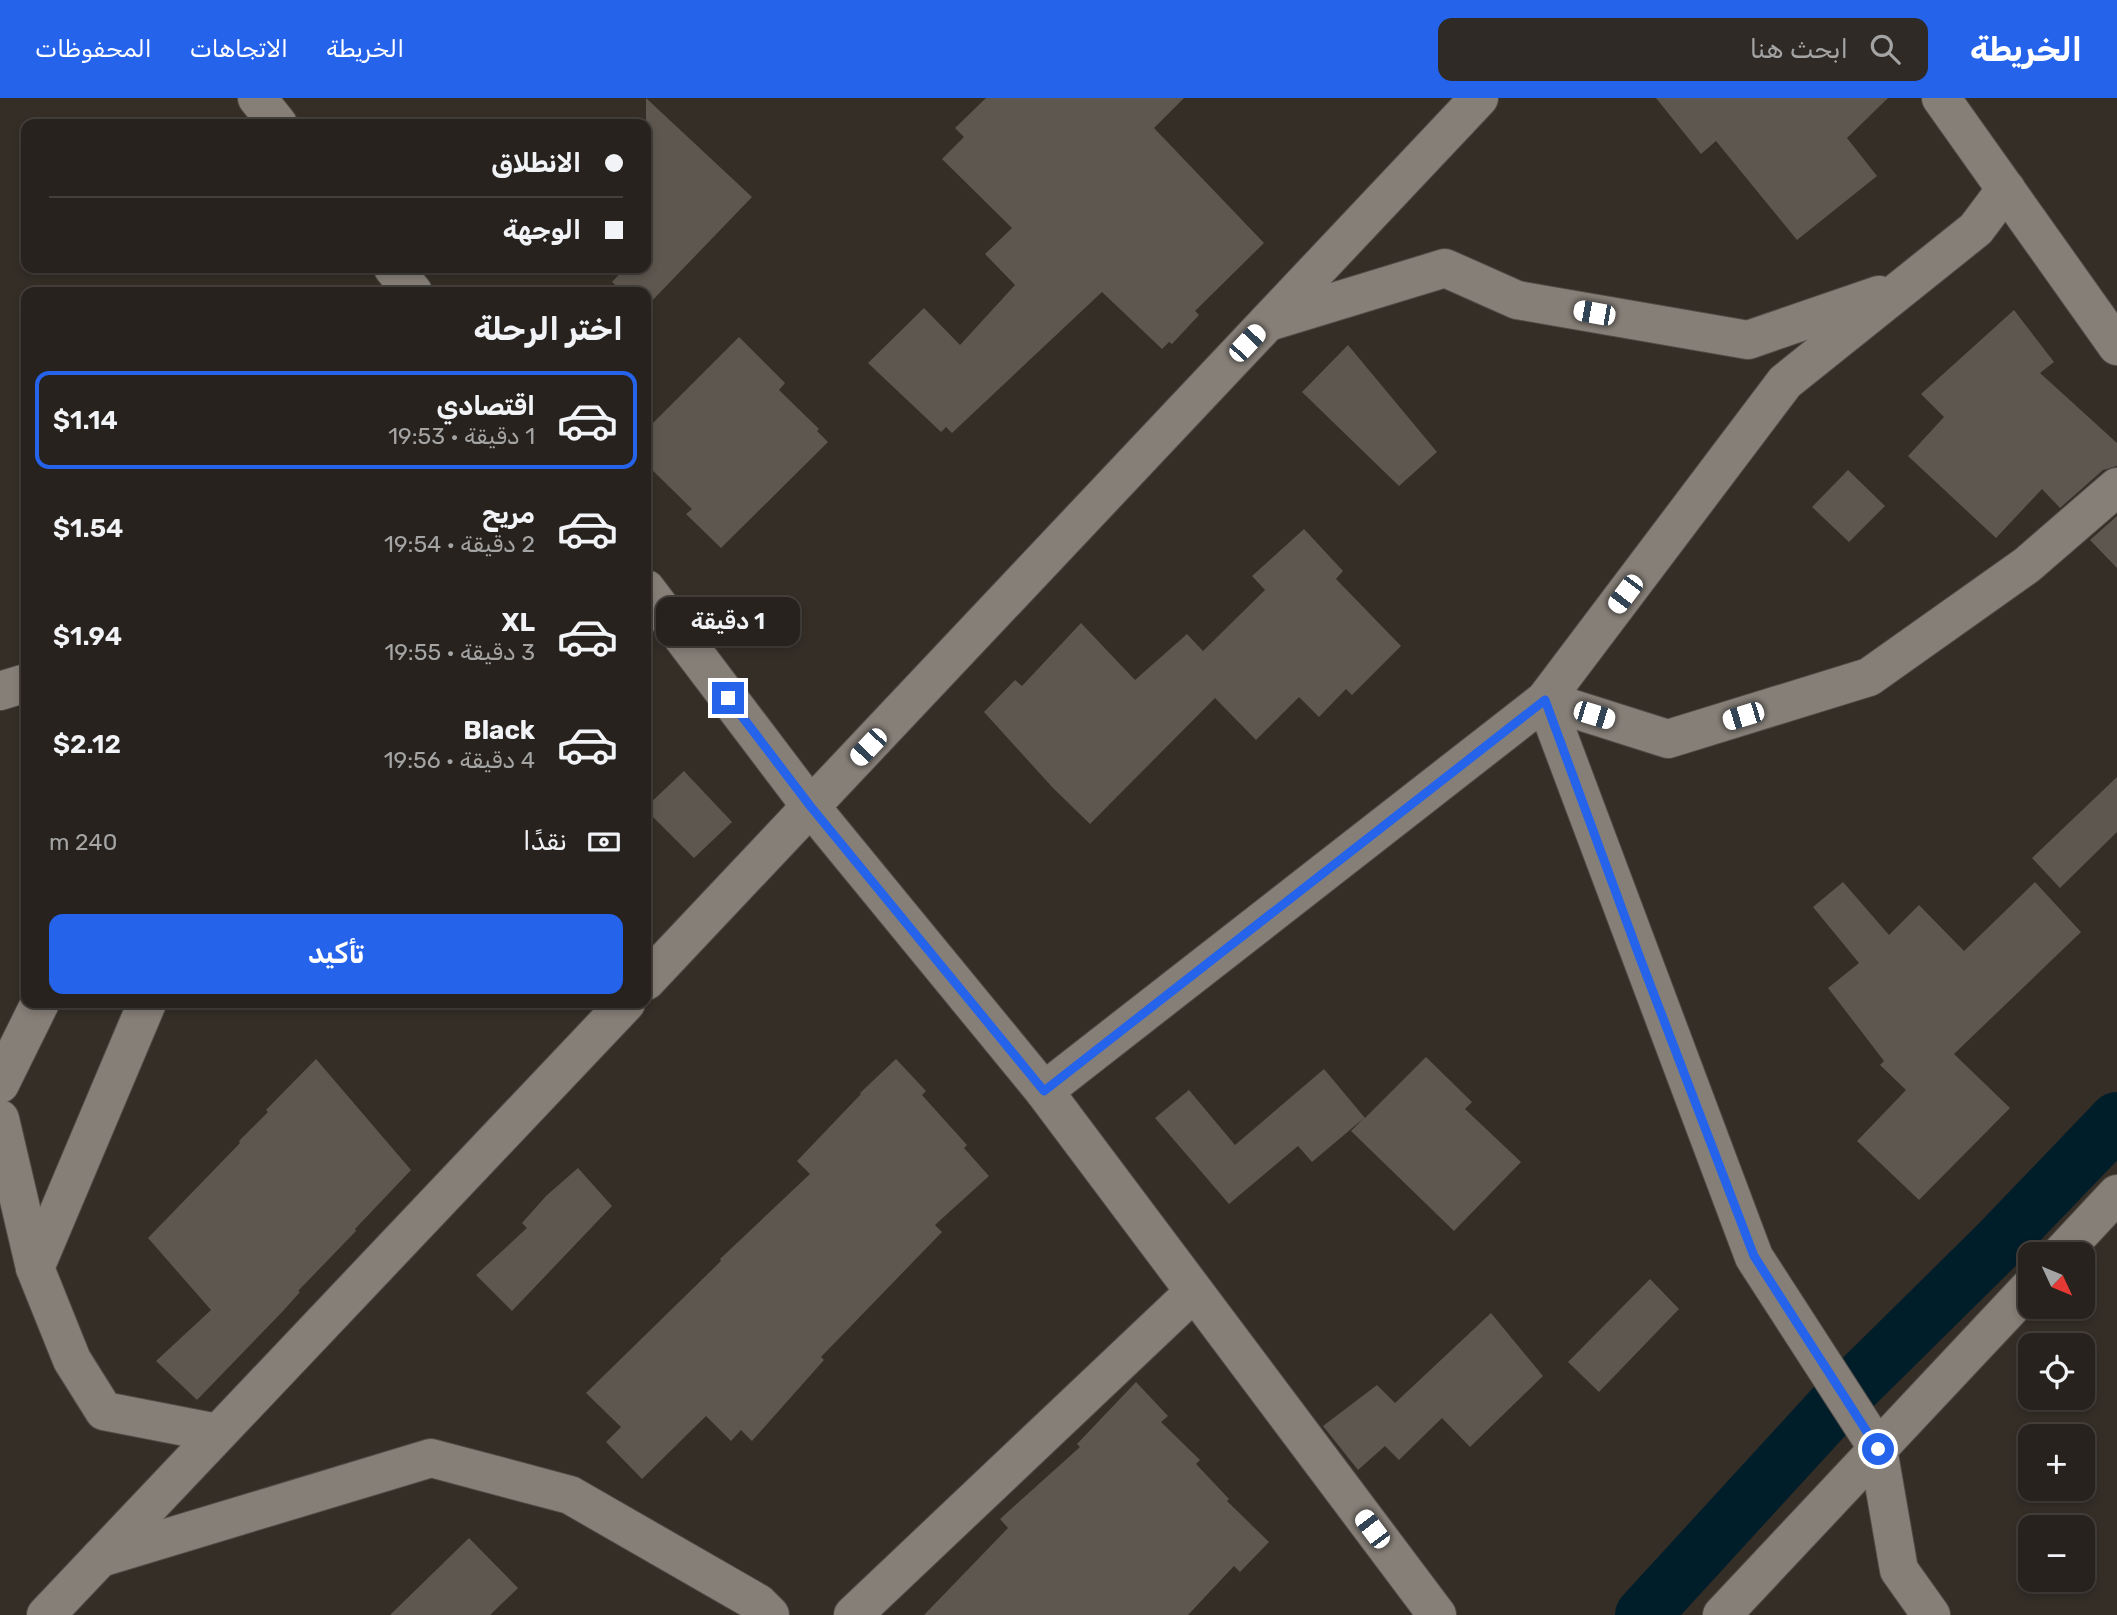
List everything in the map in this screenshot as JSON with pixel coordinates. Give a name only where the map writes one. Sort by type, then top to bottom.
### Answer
[{"type":"street","points":[[257,98],[274,119]]},
{"type":"street","points":[[651,976],[1479,98]]},
{"type":"street","points":[[1941,98],[2117,346]]},
{"type":"street","points":[[1044,1091],[1545,700],[1785,382],[1976,229],[2006,189]]},
{"type":"street","points":[[1266,323],[1445,268],[1517,300],[1748,340],[1905,286]]},
{"type":"street","points":[[397,273],[409,287]]},
{"type":"street","points":[[1545,700],[1668,739],[1869,677],[2027,565],[2117,487]]},
{"type":"street","points":[[651,596],[811,807],[1044,1091],[1437,1615]]},
{"type":"street","points":[[0,691],[21,685]]},
{"type":"street","points":[[1545,700],[1754,1256],[1878,1449],[1899,1570],[1931,1615]]},
{"type":"street","points":[[0,1084],[38,1008]]},
{"type":"street","points":[[35,1268],[145,1008]]},
{"type":"street","points":[[46,1615],[621,1008]]},
{"type":"street","points":[[0,1119],[35,1268],[72,1360],[104,1411],[218,1433]]},
{"type":"street","points":[[2072,1242],[2117,1194]]},
{"type":"street","points":[[853,1615],[1194,1292]]},
{"type":"street","points":[[1722,1615],[2018,1300]]},
{"type":"street","points":[[98,1559],[430,1458],[570,1495],[758,1603],[770,1615]]},
{"type":"building","points":[[646,98],[752,197],[651,302],[651,287],[618,287],[612,282],[620,273],[651,273],[651,119],[646,119]]},
{"type":"building","points":[[986,98],[1184,98],[1154,128],[1264,243],[1195,311],[1199,315],[1172,344],[1169,342],[1162,349],[1102,292],[952,433],[946,427],[941,432],[868,363],[924,308],[960,345],[1015,285],[985,254],[1012,228],[942,159],[964,137],[955,128]]},
{"type":"building","points":[[1656,98],[1888,98],[1847,138],[1877,176],[1797,240],[1716,141],[1701,154]]},
{"type":"building","points":[[2014,310],[2054,362],[2040,373],[2117,443],[2117,466],[2103,470],[2060,508],[2042,489],[1996,538],[1908,456],[1944,417],[1921,394]]},
{"type":"building","points":[[739,337],[785,383],[779,390],[819,429],[817,431],[828,442],[721,548],[686,514],[692,509],[651,469],[651,425]]},
{"type":"building","points":[[1348,345],[1437,452],[1399,486],[1302,392]]},
{"type":"building","points":[[1848,470],[1885,506],[1849,542],[1812,507]]},
{"type":"building","points":[[2117,516],[2117,568],[2090,540]]},
{"type":"building","points":[[1304,529],[1343,571],[1336,579],[1401,646],[1352,695],[1346,689],[1319,717],[1299,697],[1256,740],[1215,698],[1090,824],[1053,788],[984,712],[1015,680],[1022,686],[1081,623],[1135,680],[1187,634],[1203,651],[1265,590],[1252,576]]},
{"type":"building","points":[[684,771],[732,822],[694,858],[651,815],[651,802]]},
{"type":"building","points":[[2117,777],[2117,832],[2060,888],[2032,858]]},
{"type":"building","points":[[1843,882],[1889,935],[1919,905],[1964,951],[2035,882],[2081,932],[1954,1054],[2010,1108],[1919,1200],[1857,1141],[1906,1090],[1880,1065],[1884,1061],[1828,988],[1859,963],[1813,907]]},
{"type":"building","points":[[1426,1057],[1472,1102],[1465,1109],[1521,1162],[1454,1231],[1351,1131],[1364,1118],[1312,1162],[1298,1146],[1229,1204],[1155,1118],[1189,1090],[1235,1145],[1324,1069],[1365,1118]]},
{"type":"building","points":[[316,1059],[411,1170],[298,1291],[300,1292],[283,1311],[197,1400],[156,1361],[211,1310],[148,1238]]},
{"type":"building","points":[[896,1059],[926,1091],[922,1095],[967,1145],[964,1148],[989,1176],[935,1225],[942,1232],[821,1357],[824,1360],[752,1441],[741,1430],[731,1441],[706,1416],[642,1479],[606,1442],[621,1427],[586,1393],[721,1261],[720,1259],[810,1174],[797,1161],[860,1093]]},
{"type":"building","points":[[578,1168],[612,1206],[512,1311],[476,1275],[527,1228],[522,1223],[546,1196]]},
{"type":"building","points":[[1650,1279],[1679,1309],[1599,1392],[1568,1362]]},
{"type":"building","points":[[1491,1313],[1543,1376],[1470,1447],[1442,1418],[1399,1460],[1385,1446],[1358,1470],[1323,1426],[1377,1385],[1395,1403]]},
{"type":"building","points":[[1136,1382],[1168,1416],[1161,1422],[1200,1460],[1196,1464],[1229,1499],[1227,1501],[1269,1542],[1240,1572],[1234,1566],[1188,1615],[924,1615],[1008,1528],[1000,1519],[1080,1447],[1077,1444]]},
{"type":"building","points":[[469,1538],[518,1588],[490,1615],[390,1615]]},
{"type":"waterway","points":[[1643,1615],[1839,1401],[2000,1242],[2117,1120]]},
{"type":"route","points":[[728,698],[811,807],[1044,1091],[1545,700],[1754,1256],[1878,1449]]}]
